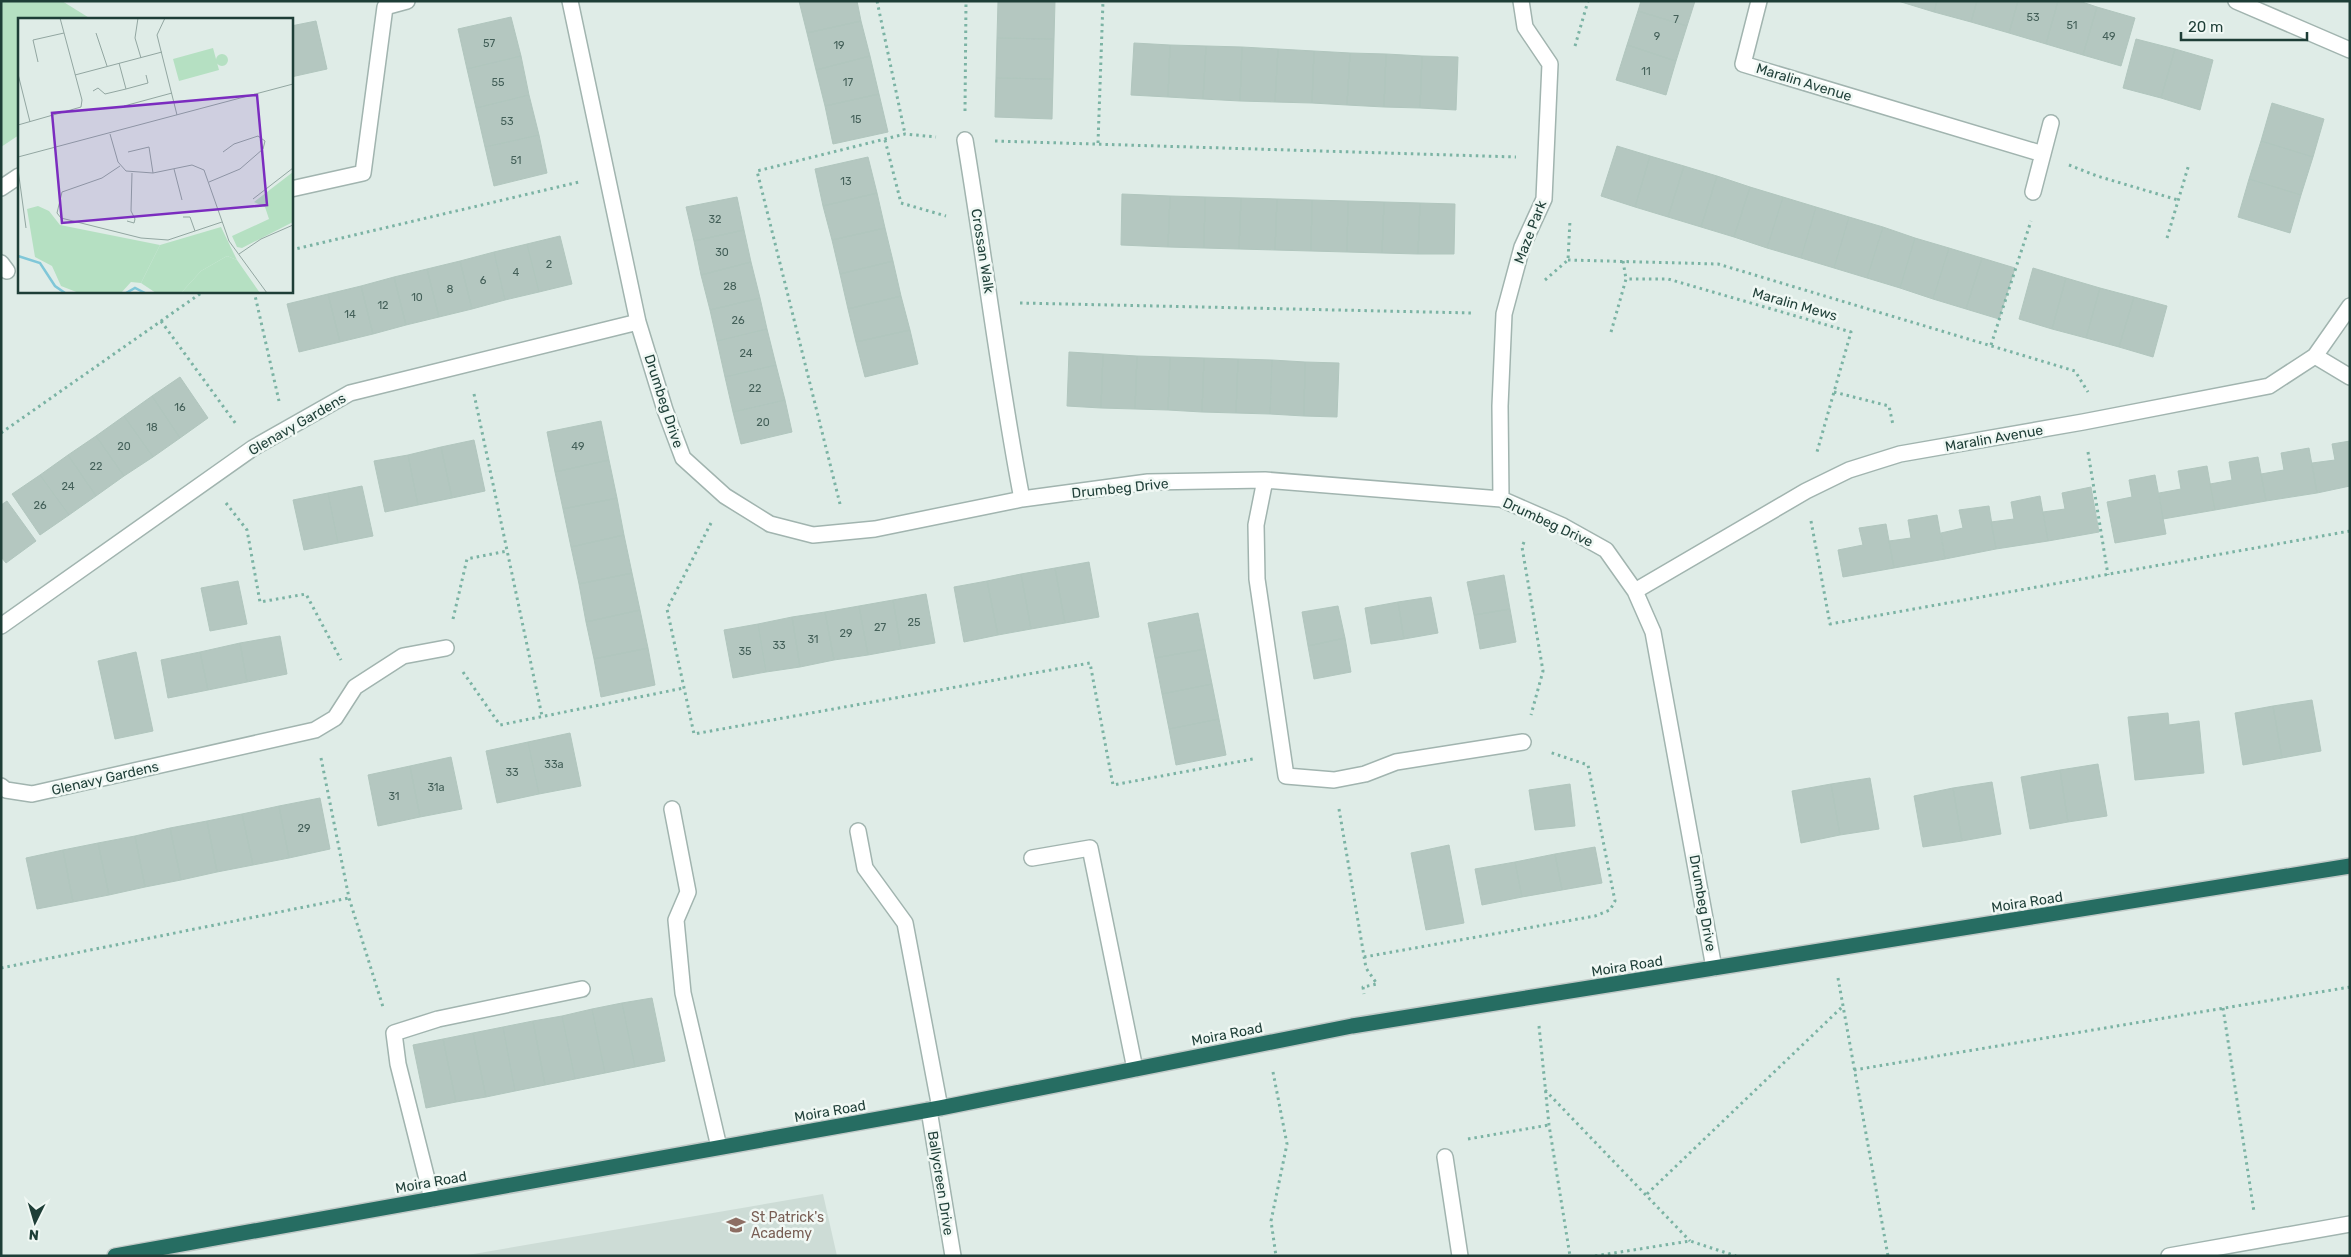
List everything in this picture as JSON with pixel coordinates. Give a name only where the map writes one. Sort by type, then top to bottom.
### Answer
[{"type":"highway","name":"Moira Road","points":[[115,1256],[934,1109],[1370,1024],[2350,866]]},
{"type":"street","points":[[292,189],[363,173],[385,7],[407,1]]},
{"type":"street","name":"Drumbeg Drive","points":[[570,1],[638,322],[665,410],[683,458],[725,496],[770,524],[813,535],[876,528],[1022,499],[1148,482],[1265,480],[1501,499],[1563,526],[1606,550],[1635,592],[1653,632],[1714,968]]},
{"type":"street","name":"Maze Park","points":[[1501,499],[1500,406],[1504,314],[1522,247],[1544,199],[1550,64],[1525,27],[1522,1]]},
{"type":"street","name":"Maralin Avenue","points":[[1759,1],[1743,64],[2043,154]]},
{"type":"street","points":[[2236,1],[2350,50]]},
{"type":"street","points":[[2033,192],[2051,122]]},
{"type":"street","name":"Crossan Walk","points":[[965,140],[992,303],[1002,393],[1022,499]]},
{"type":"street","points":[[1,188],[18,177]]},
{"type":"street","name":"Maralin Avenue","points":[[1635,592],[1806,491],[1849,470],[1900,454],[2105,418],[2269,386],[2315,356],[2350,306]]},
{"type":"street","name":"Glenavy Gardens","points":[[1,626],[253,448],[350,393],[638,322]]},
{"type":"street","points":[[2315,356],[2350,377]]},
{"type":"street","points":[[1265,480],[1256,525],[1257,580],[1286,776],[1334,780],[1365,774],[1396,762],[1523,742]]},
{"type":"street","name":"Glenavy Gardens","points":[[1,786],[6,790],[32,794],[315,730],[335,718],[355,687],[403,656],[446,648]]},
{"type":"street","points":[[672,809],[688,892],[676,920],[683,992],[719,1147]]},
{"type":"street","name":"Ballycreen Drive","points":[[858,831],[865,868],[906,923],[934,1109],[953,1256]]},
{"type":"street","points":[[1032,858],[1090,848],[1135,1069]]},
{"type":"street","points":[[432,1199],[398,1064],[394,1032],[438,1019],[582,988]]},
{"type":"street","points":[[1445,1157],[1460,1256]]},
{"type":"street","points":[[2169,1256],[2350,1224]]},
{"type":"path","points":[[877,1],[905,134]]},
{"type":"path","points":[[965,140],[966,1]]},
{"type":"path","points":[[1098,143],[1103,1]]},
{"type":"path","points":[[847,532],[757,171],[905,134],[965,140],[1546,158]]},
{"type":"path","points":[[884,140],[901,203],[979,226]]},
{"type":"path","points":[[2043,154],[2097,176],[2178,200]]},
{"type":"path","points":[[2167,238],[2189,164]]},
{"type":"path","points":[[292,250],[606,175]]},
{"type":"path","points":[[1992,345],[2026,238]]},
{"type":"path","points":[[1568,260],[1718,264],[2075,371],[2105,418]]},
{"type":"path","points":[[1611,332],[1626,279],[1623,261]]},
{"type":"path","name":"Maralin Mews","points":[[1626,279],[1668,278],[1851,332],[1806,491]]},
{"type":"path","points":[[1,434],[203,292]]},
{"type":"path","points":[[254,292],[276,392],[289,427]]},
{"type":"path","points":[[992,303],[1504,314]]},
{"type":"path","points":[[161,322],[253,448]]},
{"type":"path","points":[[468,364],[542,716]]},
{"type":"path","points":[[1834,392],[1889,406],[1900,454]]},
{"type":"path","points":[[2083,422],[2108,575]]},
{"type":"path","points":[[209,479],[247,530],[260,602],[306,594],[355,687]]},
{"type":"path","points":[[1806,491],[1830,624],[2350,532]]},
{"type":"path","points":[[725,496],[667,609],[694,734],[1090,663],[1113,785],[1283,754]]},
{"type":"path","points":[[1364,957],[1595,916],[1610,910],[1615,901],[1588,765],[1523,742],[1543,671],[1522,547],[1530,512]]},
{"type":"path","points":[[507,551],[467,560],[446,648],[500,724],[684,688]]},
{"type":"path","points":[[315,730],[349,898],[382,1002],[394,1032]]},
{"type":"path","points":[[1334,780],[1366,968],[1377,984],[1363,987],[1370,1024]]},
{"type":"path","points":[[1,968],[349,898]]},
{"type":"path","points":[[1833,949],[1888,1256]]},
{"type":"path","points":[[1854,1070],[2350,987]]},
{"type":"path","points":[[1537,997],[1549,1125],[1570,1256]]},
{"type":"path","points":[[1647,1194],[1842,1007]]},
{"type":"path","points":[[2223,1008],[2259,1240]]},
{"type":"path","points":[[1268,1043],[1287,1144],[1271,1222],[1276,1256]]},
{"type":"path","points":[[1545,1090],[1647,1194],[1690,1241]]},
{"type":"path","points":[[1445,1157],[1445,1143],[1549,1125]]},
{"type":"path","points":[[1595,1256],[1690,1241],[1736,1256]]},
{"type":"shaded area","name":"St Patrick's Academy","points":[[823,1194],[837,1256],[462,1256]]},
{"type":"green space","points":[[1,1],[62,1],[89,18],[18,18],[18,136],[1,147]]},
{"type":"building","points":[[799,1],[857,1],[861,21],[807,33]]},
{"type":"building","points":[[998,1],[1055,1],[1054,39],[997,38]]},
{"type":"building","points":[[1641,1],[1695,1],[1687,26],[1638,11]]},
{"type":"building","points":[[1898,1],[1937,1],[1934,12]]},
{"type":"building","points":[[1937,1],[1977,1],[1971,22],[1934,12]]},
{"type":"building","points":[[1977,1],[2018,1],[2009,33],[1971,22]]},
{"type":"building","points":[[2018,1],[2058,1],[2046,44],[2009,33]]},
{"type":"building","points":[[2058,1],[2079,1],[2097,7],[2083,55],[2046,44]]},
{"type":"building","points":[[2097,7],[2135,18],[2121,66],[2083,55]]},
{"type":"building","points":[[1638,11],[1687,26],[1676,61],[1627,45]]},
{"type":"building","points":[[511,17],[521,56],[467,69],[458,29]]},
{"type":"building","points":[[316,21],[327,69],[292,77],[292,26]]},
{"type":"building","points":[[861,21],[870,56],[816,70],[807,33]]},
{"type":"building","points":[[997,38],[1054,39],[1053,79],[996,78]]},
{"type":"building","points":[[2136,39],[2175,49],[2161,98],[2123,88]]},
{"type":"building","points":[[1134,43],[1170,45],[1168,97],[1131,95]]},
{"type":"building","points":[[1170,45],[1206,46],[1203,99],[1168,97]]},
{"type":"building","points":[[1627,45],[1676,61],[1666,95],[1616,80]]},
{"type":"building","points":[[1206,46],[1242,47],[1240,101],[1203,99]]},
{"type":"building","points":[[1242,47],[1278,49],[1275,102],[1240,101]]},
{"type":"building","points":[[1278,49],[1314,51],[1312,103],[1275,102]]},
{"type":"building","points":[[2175,49],[2213,60],[2200,110],[2161,98]]},
{"type":"building","points":[[1314,51],[1350,53],[1347,105],[1312,103]]},
{"type":"building","points":[[1350,53],[1386,54],[1384,107],[1347,105]]},
{"type":"building","points":[[1386,54],[1422,56],[1420,108],[1384,107]]},
{"type":"building","points":[[521,56],[529,95],[476,108],[467,69]]},
{"type":"building","points":[[870,56],[879,94],[825,106],[816,70]]},
{"type":"building","points":[[1422,56],[1458,57],[1456,110],[1420,108]]},
{"type":"building","points":[[996,78],[1053,79],[1052,119],[995,117]]},
{"type":"building","points":[[879,94],[888,132],[833,144],[825,106]]},
{"type":"building","points":[[529,95],[539,135],[485,147],[476,108]]},
{"type":"building","points":[[2272,103],[2324,119],[2313,157],[2261,141]]},
{"type":"building","points":[[539,135],[547,173],[494,186],[485,147]]},
{"type":"building","points":[[2261,141],[2313,157],[2301,195],[2249,179]]},
{"type":"building","points":[[1617,146],[1650,156],[1635,207],[1601,196]]},
{"type":"building","points":[[1650,156],[1684,166],[1668,217],[1635,207]]},
{"type":"building","points":[[868,157],[877,193],[823,206],[815,169]]},
{"type":"building","points":[[1684,166],[1717,176],[1701,227],[1668,217]]},
{"type":"building","points":[[1717,176],[1750,187],[1734,237],[1701,227]]},
{"type":"building","points":[[2249,179],[2301,195],[2290,233],[2238,217]]},
{"type":"building","points":[[1750,187],[1783,197],[1767,248],[1734,237]]},
{"type":"building","points":[[877,193],[885,228],[832,240],[823,206]]},
{"type":"building","points":[[1122,194],[1170,196],[1168,247],[1121,245]]},
{"type":"building","points":[[1170,196],[1205,197],[1204,248],[1168,247]]},
{"type":"building","points":[[737,197],[744,230],[694,241],[686,207]]},
{"type":"building","points":[[1205,197],[1241,198],[1239,249],[1204,248]]},
{"type":"building","points":[[1783,197],[1816,207],[1801,258],[1767,248]]},
{"type":"building","points":[[1241,198],[1277,199],[1275,250],[1239,249]]},
{"type":"building","points":[[1277,199],[1312,200],[1311,251],[1275,250]]},
{"type":"building","points":[[1312,200],[1348,201],[1347,252],[1311,251]]},
{"type":"building","points":[[1348,201],[1384,202],[1382,253],[1347,252]]},
{"type":"building","points":[[1384,202],[1420,203],[1418,254],[1382,253]]},
{"type":"building","points":[[1420,203],[1455,204],[1454,254],[1418,254]]},
{"type":"building","points":[[1816,207],[1849,217],[1834,268],[1801,258]]},
{"type":"building","points":[[1849,217],[1883,227],[1867,278],[1834,268]]},
{"type":"building","points":[[1883,227],[1915,238],[1900,288],[1867,278]]},
{"type":"building","points":[[885,228],[893,261],[840,274],[832,240]]},
{"type":"building","points":[[744,230],[751,262],[701,275],[694,241]]},
{"type":"building","points":[[560,236],[572,284],[539,292],[527,244]]},
{"type":"building","points":[[1915,238],[1949,248],[1933,299],[1900,288]]},
{"type":"building","points":[[527,244],[539,292],[505,300],[494,252]]},
{"type":"building","points":[[1949,248],[1982,258],[1966,309],[1933,299]]},
{"type":"building","points":[[494,252],[505,300],[472,309],[460,261]]},
{"type":"building","points":[[1982,258],[2015,268],[1999,319],[1966,309]]},
{"type":"building","points":[[460,261],[472,309],[439,317],[427,269]]},
{"type":"building","points":[[893,261],[901,296],[848,309],[840,274]]},
{"type":"building","points":[[751,262],[760,298],[710,310],[701,275]]},
{"type":"building","points":[[2033,268],[2066,278],[2052,329],[2019,319]]},
{"type":"building","points":[[427,269],[439,317],[406,325],[394,277]]},
{"type":"building","points":[[394,277],[406,325],[373,334],[361,286]]},
{"type":"building","points":[[2066,278],[2100,288],[2086,338],[2052,329]]},
{"type":"building","points":[[361,286],[373,334],[340,342],[328,294]]},
{"type":"building","points":[[2100,288],[2134,297],[2119,347],[2086,338]]},
{"type":"building","points":[[328,294],[340,342],[299,352],[287,304]]},
{"type":"building","points":[[901,296],[910,330],[856,342],[848,309]]},
{"type":"building","points":[[2134,297],[2167,306],[2153,357],[2119,347]]},
{"type":"building","points":[[760,298],[767,329],[717,341],[710,310]]},
{"type":"building","points":[[767,329],[776,365],[725,377],[717,341]]},
{"type":"building","points":[[910,330],[918,364],[865,377],[856,342]]},
{"type":"building","points":[[1069,352],[1103,354],[1101,408],[1067,406]]},
{"type":"building","points":[[1103,354],[1137,356],[1135,409],[1101,408]]},
{"type":"building","points":[[1137,356],[1170,357],[1168,410],[1135,409]]},
{"type":"building","points":[[1170,357],[1204,358],[1202,412],[1168,410]]},
{"type":"building","points":[[1204,358],[1238,359],[1236,413],[1202,412]]},
{"type":"building","points":[[1238,359],[1272,360],[1270,414],[1236,413]]},
{"type":"building","points":[[1272,360],[1305,362],[1304,416],[1270,414]]},
{"type":"building","points":[[1305,362],[1339,363],[1337,417],[1304,416]]},
{"type":"building","points":[[776,365],[785,400],[733,412],[725,377]]},
{"type":"building","points":[[180,377],[208,418],[180,438],[152,396]]},
{"type":"building","points":[[152,396],[180,438],[153,457],[124,416]]},
{"type":"building","points":[[785,400],[792,432],[741,444],[733,412]]},
{"type":"building","points":[[124,416],[153,457],[124,476],[96,436]]},
{"type":"building","points":[[601,421],[609,460],[555,472],[547,432]]},
{"type":"building","points":[[96,436],[124,476],[96,496],[68,455]]},
{"type":"building","points":[[474,440],[485,491],[452,498],[441,447]]},
{"type":"building","points":[[2350,441],[2350,486],[2317,493],[2312,463],[2335,460],[2332,444]]},
{"type":"building","points":[[441,447],[452,498],[418,505],[408,455]]},
{"type":"building","points":[[2309,448],[2317,493],[2266,501],[2261,474],[2284,470],[2281,453]]},
{"type":"building","points":[[68,455],[96,496],[69,515],[40,475]]},
{"type":"building","points":[[408,455],[418,505],[385,512],[374,461]]},
{"type":"building","points":[[2258,457],[2266,501],[2215,510],[2210,484],[2232,480],[2229,462]]},
{"type":"building","points":[[609,460],[617,498],[563,509],[555,472]]},
{"type":"building","points":[[2207,466],[2215,510],[2163,519],[2159,493],[2181,489],[2178,471]]},
{"type":"building","points":[[40,475],[69,515],[40,535],[12,494]]},
{"type":"building","points":[[2155,475],[2166,534],[2115,543],[2107,502],[2132,497],[2129,480]]},
{"type":"building","points":[[362,486],[373,536],[338,543],[328,493]]},
{"type":"building","points":[[2091,487],[2099,532],[2048,541],[2043,512],[2065,509],[2062,493]]},
{"type":"building","points":[[328,493],[338,543],[304,550],[293,500]]},
{"type":"building","points":[[2040,496],[2048,541],[1996,549],[1991,522],[2014,519],[2011,502]]},
{"type":"building","points":[[617,498],[624,535],[571,547],[563,509]]},
{"type":"building","points":[[7,501],[36,541],[6,563],[1,557],[1,505]]},
{"type":"building","points":[[1989,506],[1996,549],[1945,559],[1941,533],[1963,528],[1959,510]]},
{"type":"building","points":[[1937,515],[1945,559],[1894,568],[1889,541],[1911,538],[1908,520]]},
{"type":"building","points":[[1886,524],[1894,568],[1843,577],[1838,550],[1863,545],[1859,528]]},
{"type":"building","points":[[624,535],[632,573],[579,584],[571,547]]},
{"type":"building","points":[[1089,562],[1099,617],[1065,623],[1055,568]]},
{"type":"building","points":[[1055,568],[1065,623],[1031,629],[1021,574]]},
{"type":"building","points":[[632,573],[640,610],[586,622],[579,584]]},
{"type":"building","points":[[1021,574],[1031,629],[998,635],[987,581]]},
{"type":"building","points":[[1504,575],[1510,609],[1474,615],[1467,582]]},
{"type":"building","points":[[238,581],[247,624],[210,631],[201,588]]},
{"type":"building","points":[[987,581],[998,635],[964,642],[954,587]]},
{"type":"building","points":[[926,594],[935,643],[901,649],[893,600]]},
{"type":"building","points":[[1431,597],[1438,633],[1404,639],[1398,602]]},
{"type":"building","points":[[893,600],[901,649],[868,655],[859,606]]},
{"type":"building","points":[[1398,602],[1404,639],[1371,644],[1365,608]]},
{"type":"building","points":[[859,606],[868,655],[834,660],[825,612]]},
{"type":"building","points":[[1338,606],[1345,638],[1308,646],[1302,612]]},
{"type":"building","points":[[1510,609],[1516,642],[1480,649],[1474,615]]},
{"type":"building","points":[[640,610],[648,648],[594,659],[586,622]]},
{"type":"building","points":[[825,612],[834,660],[800,667],[792,617]]},
{"type":"building","points":[[1198,613],[1205,649],[1155,658],[1148,623]]},
{"type":"building","points":[[792,617],[800,667],[766,672],[758,624]]},
{"type":"building","points":[[758,624],[766,672],[733,678],[724,630]]},
{"type":"building","points":[[280,636],[287,674],[247,682],[240,643]]},
{"type":"building","points":[[1345,638],[1351,672],[1314,679],[1308,646]]},
{"type":"building","points":[[240,643],[247,682],[208,690],[200,652]]},
{"type":"building","points":[[648,648],[655,685],[601,697],[594,659]]},
{"type":"building","points":[[1205,649],[1212,684],[1162,694],[1155,658]]},
{"type":"building","points":[[136,652],[153,731],[115,739],[98,661]]},
{"type":"building","points":[[200,652],[208,690],[168,698],[161,660]]},
{"type":"building","points":[[1212,684],[1219,719],[1169,729],[1162,694]]},
{"type":"building","points":[[2312,700],[2321,751],[2282,758],[2273,706]]},
{"type":"building","points":[[2273,706],[2282,758],[2243,765],[2235,713]]},
{"type":"building","points":[[2168,713],[2169,725],[2199,721],[2204,773],[2135,780],[2128,717]]},
{"type":"building","points":[[1219,719],[1226,755],[1176,765],[1169,729]]},
{"type":"building","points":[[570,733],[581,786],[539,794],[528,742]]},
{"type":"building","points":[[528,742],[539,794],[497,803],[486,751]]},
{"type":"building","points":[[451,757],[462,809],[420,817],[410,766]]},
{"type":"building","points":[[2098,764],[2107,816],[2068,822],[2060,770]]},
{"type":"building","points":[[410,766],[420,817],[378,826],[368,775]]},
{"type":"building","points":[[2060,770],[2068,822],[2030,829],[2021,777]]},
{"type":"building","points":[[1870,778],[1879,829],[1840,835],[1831,784]]},
{"type":"building","points":[[1992,782],[2001,834],[1962,841],[1953,788]]},
{"type":"building","points":[[1570,784],[1575,826],[1535,830],[1529,790]]},
{"type":"building","points":[[1831,784],[1840,835],[1801,843],[1792,791]]},
{"type":"building","points":[[1953,788],[1962,841],[1923,847],[1914,796]]},
{"type":"building","points":[[320,798],[330,849],[289,858],[279,806]]},
{"type":"building","points":[[279,806],[289,858],[253,865],[242,814]]},
{"type":"building","points":[[242,814],[253,865],[217,872],[207,821]]},
{"type":"building","points":[[207,821],[217,872],[181,880],[170,828]]},
{"type":"building","points":[[170,828],[181,880],[145,887],[135,836]]},
{"type":"building","points":[[135,836],[145,887],[109,895],[98,843]]},
{"type":"building","points":[[98,843],[109,895],[73,902],[63,850]]},
{"type":"building","points":[[1449,845],[1464,923],[1426,930],[1411,853]]},
{"type":"building","points":[[1595,847],[1602,883],[1562,890],[1555,854]]},
{"type":"building","points":[[63,850],[73,902],[37,909],[26,858]]},
{"type":"building","points":[[1555,854],[1562,890],[1522,897],[1515,862]]},
{"type":"building","points":[[1515,862],[1522,897],[1482,905],[1475,869]]},
{"type":"building","points":[[652,998],[665,1061],[635,1067],[622,1003]]},
{"type":"building","points":[[622,1003],[635,1067],[605,1073],[592,1009]]},
{"type":"building","points":[[592,1009],[605,1073],[575,1079],[562,1016]]},
{"type":"building","points":[[562,1016],[575,1079],[545,1085],[533,1021]]},
{"type":"building","points":[[533,1021],[545,1085],[515,1091],[503,1027]]},
{"type":"building","points":[[503,1027],[515,1091],[486,1097],[473,1033]]},
{"type":"building","points":[[473,1033],[486,1097],[456,1102],[443,1039]]},
{"type":"building","points":[[443,1039],[456,1102],[426,1108],[413,1045]]},
{"type":"place","name":"St Patrick's Academy","points":[[736,1225]]}]
